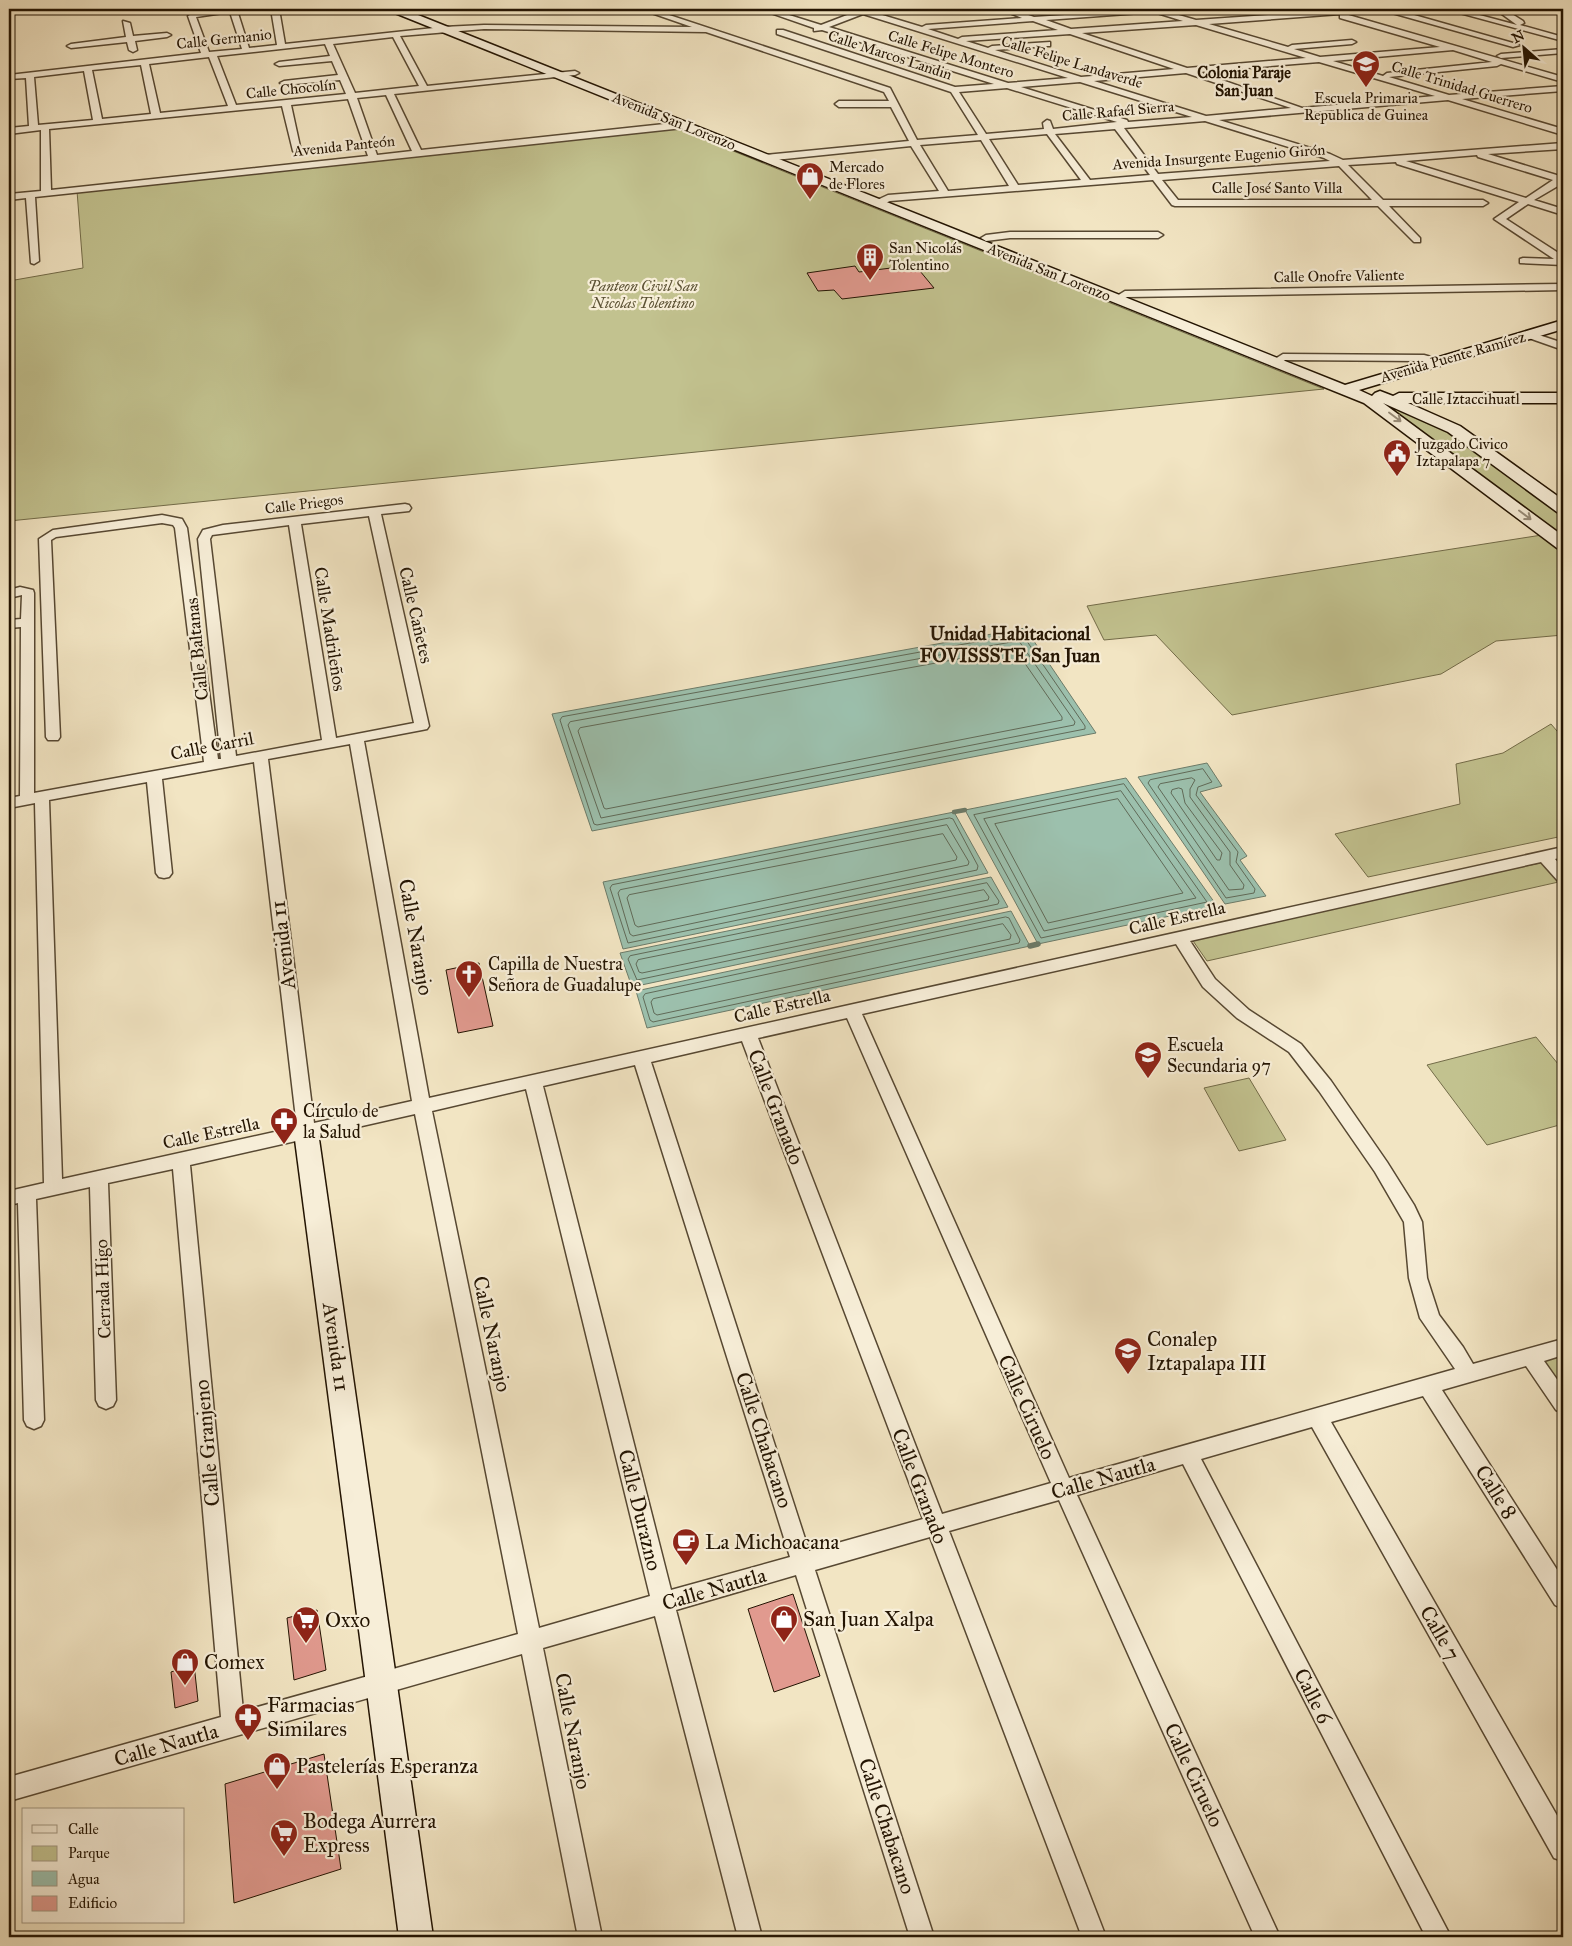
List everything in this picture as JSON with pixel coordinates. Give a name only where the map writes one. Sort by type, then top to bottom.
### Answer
[{"type":"main road","name":"Avenida San Lorenzo","points":[[394,9],[443,29],[534,61],[575,73],[781,155],[883,201],[1121,297],[1279,360],[1385,398],[1454,429],[1563,508]]},
{"type":"main road","name":"Avenida San Lorenzo","points":[[416,9],[534,61],[557,75],[765,158],[986,238],[1121,297]]},
{"type":"main road","name":"Avenida Puente Ramírez","points":[[1350,387],[1563,324]]},
{"type":"main road","name":"Avenida San Lorenzo","points":[[1350,387],[1563,544]]},
{"type":"main road","name":"Calle Iztaccihuatl","points":[[1369,400],[1385,398],[1453,400],[1563,398]]},
{"type":"main road","points":[[1453,400],[1441,405],[1440,412],[1454,429]]},
{"type":"main road","name":"Avenida 11","points":[[306,1132],[383,1683],[416,1937]]},
{"type":"street","points":[[275,9],[281,46]]},
{"type":"street","points":[[644,9],[887,90],[914,143],[944,194]]},
{"type":"street","name":"Calle Felipe Montero","points":[[763,9],[1131,124]]},
{"type":"street","points":[[794,38],[858,10],[888,9]]},
{"type":"street","points":[[1004,9],[1305,110]]},
{"type":"street","points":[[917,28],[1153,9]]},
{"type":"street","name":"Calle Trinidad Guerrero","points":[[1153,9],[1563,132]]},
{"type":"street","points":[[1316,9],[1563,80]]},
{"type":"street","points":[[952,39],[1385,9],[1516,45]]},
{"type":"street","points":[[1449,9],[1563,39]]},
{"type":"street","points":[[1499,9],[1532,31]]},
{"type":"street","points":[[1558,9],[1563,11]]},
{"type":"street","points":[[233,108],[192,16],[197,12],[232,10],[246,50]]},
{"type":"street","name":"Calle Felipe Landaverde","points":[[858,10],[1327,156],[1341,163],[1417,240]]},
{"type":"street","points":[[126,23],[130,39],[140,61],[156,116]]},
{"type":"street","name":"Calle Germanio","points":[[9,77],[140,61],[443,29],[707,30]]},
{"type":"street","name":"Calle Marcos Landin","points":[[780,32],[954,90],[1015,188]]},
{"type":"street","points":[[395,34],[426,89]]},
{"type":"street","points":[[71,46],[166,35]]},
{"type":"street","points":[[328,41],[352,97],[373,157]]},
{"type":"street","points":[[1283,48],[1352,42]]},
{"type":"street","points":[[982,49],[1047,44]]},
{"type":"street","points":[[954,90],[1454,48]]},
{"type":"street","points":[[1487,57],[1563,51]]},
{"type":"street","points":[[278,64],[336,58]]},
{"type":"street","points":[[1377,76],[1508,63]]},
{"type":"street","points":[[86,67],[98,122]]},
{"type":"street","points":[[1533,71],[1556,69]]},
{"type":"street","name":"Calle Chocolín","points":[[9,132],[575,73]]},
{"type":"street","points":[[30,74],[34,129]]},
{"type":"street","points":[[284,83],[343,76]]},
{"type":"street","name":"Calle Rafaél Sierra","points":[[765,158],[1117,125],[1563,88]]},
{"type":"street","points":[[1535,90],[1556,98]]},
{"type":"street","points":[[389,93],[417,152]]},
{"type":"street","points":[[286,103],[297,151]]},
{"type":"street","points":[[840,104],[894,104]]},
{"type":"street","points":[[1047,121],[1049,131],[1087,182]]},
{"type":"street","name":"Avenida Panteón","points":[[9,197],[683,125]]},
{"type":"street","points":[[1117,125],[1156,178]]},
{"type":"street","points":[[45,128],[46,192]]},
{"type":"street","name":"Avenida Insurgente Eugenio Girón","points":[[883,201],[1087,182],[1560,147]]},
{"type":"street","points":[[1472,153],[1562,180]]},
{"type":"street","points":[[1390,159],[1563,212]]},
{"type":"street","name":"Calle José Santo Villa","points":[[1156,178],[1175,203],[1483,203]]},
{"type":"street","points":[[1562,180],[1499,218],[1563,261]]},
{"type":"street","points":[[30,195],[34,260]]},
{"type":"street","points":[[986,238],[1010,235],[1158,235]]},
{"type":"street","points":[[1523,261],[1563,261]]},
{"type":"street","name":"Calle Onofre Valiente","points":[[1121,297],[1563,287]]},
{"type":"street","points":[[1530,335],[1563,347]]},
{"type":"street","points":[[1279,360],[1424,358],[1438,362]]},
{"type":"street","name":"Calle Priegos","points":[[206,533],[222,529],[405,508]]},
{"type":"street","name":"Calle Cañetes","points":[[374,512],[422,726]]},
{"type":"street","points":[[53,737],[45,539],[53,534],[162,519],[178,522],[181,528],[212,765]]},
{"type":"street","name":"Calle Madrileños","points":[[294,522],[330,743]]},
{"type":"street","name":"Calle Baltanas","points":[[206,533],[204,540],[228,762]]},
{"type":"street","points":[[9,594],[20,591],[28,594],[34,798],[53,1188]]},
{"type":"street","points":[[9,624],[28,622]]},
{"type":"street","name":"Calle Carril","points":[[9,803],[422,726]]},
{"type":"street","name":"Calle Naranjo","points":[[356,738],[422,1106],[590,1937]]},
{"type":"street","name":"Avenida 11","points":[[260,756],[306,1132]]},
{"type":"street","points":[[154,776],[164,873]]},
{"type":"street","name":"Calle Estrella","points":[[18,1196],[1563,852]]},
{"type":"street","points":[[1545,856],[1563,877]]},
{"type":"street","points":[[1180,938],[1208,983],[1243,1014],[1295,1048],[1325,1086],[1381,1167],[1408,1210],[1413,1222],[1418,1278],[1430,1318],[1456,1353],[1468,1374]]},
{"type":"street","name":"Calle Ciruelo","points":[[852,1011],[1064,1489],[1268,1937]]},
{"type":"street","name":"Calle Granado","points":[[748,1034],[1094,1937]]},
{"type":"street","name":"Calle Chabacano","points":[[641,1058],[922,1937]]},
{"type":"street","name":"Calle Durazno","points":[[533,1082],[663,1603],[750,1937]]},
{"type":"street","name":"Calle Granjeno","points":[[182,1160],[233,1726]]},
{"type":"street","name":"Cerrada Higo","points":[[99,1178],[106,1400]]},
{"type":"street","points":[[18,1196],[34,1420]]},
{"type":"street","name":"Calle Nautla","points":[[9,1789],[1563,1347]]},
{"type":"street","points":[[1530,1356],[1563,1404]]},
{"type":"street","name":"Calle 8","points":[[1428,1386],[1563,1598]]},
{"type":"street","name":"Calle 7","points":[[1317,1417],[1563,1849]]},
{"type":"street","name":"Calle 6","points":[[1188,1454],[1438,1937]]},
{"type":"green space","name":"Panteon Civil San Nicolas Tolentino","points":[[676,128],[1324,389],[9,521],[9,281],[83,268],[77,191]]},
{"type":"green space","points":[[1396,408],[1452,430],[1563,511],[1563,537],[1394,413]]},
{"type":"green space","points":[[1542,535],[1563,551],[1563,635],[1496,641],[1441,674],[1232,715],[1156,635],[1104,640],[1087,606]]},
{"type":"green space","points":[[1551,724],[1563,738],[1563,836],[1368,877],[1335,834],[1460,804],[1456,764],[1503,753]]},
{"type":"green space","points":[[1545,862],[1551,867],[1563,864],[1563,881],[1207,961],[1191,938]]},
{"type":"green space","points":[[1536,1037],[1563,1070],[1563,1124],[1487,1145],[1427,1065]]},
{"type":"green space","points":[[1249,1078],[1286,1140],[1239,1151],[1204,1088]]},
{"type":"green space","points":[[1563,1347],[1563,1404],[1530,1357]]},
{"type":"water","points":[[1025,628],[1096,733],[592,831],[552,714]]},
{"type":"water","points":[[1207,763],[1222,786],[1200,792],[1247,856],[1240,860],[1266,896],[1225,904],[1138,777]]},
{"type":"water","points":[[1126,778],[1217,906],[1038,944],[965,810]]},
{"type":"water","points":[[954,812],[988,873],[623,949],[603,882]]},
{"type":"water","points":[[991,877],[1008,907],[632,987],[620,953]]},
{"type":"water","points":[[1011,911],[1030,946],[647,1028],[636,991]]},
{"type":"building","name":"San Nicolás Tolentino","points":[[915,265],[934,288],[842,299],[834,290],[818,291],[807,273],[855,266],[859,272]]},
{"type":"building","name":"Capilla de Nuestra Señora de Guadalupe","points":[[479,963],[493,1026],[458,1033],[446,970]]},
{"type":"building","name":"San Juan Xalpa","points":[[793,1594],[820,1676],[774,1692],[748,1609]]},
{"type":"building","name":"Oxxo","points":[[317,1610],[326,1670],[294,1680],[287,1618]]},
{"type":"building","name":"Comex","points":[[194,1664],[198,1701],[175,1708],[171,1672]]},
{"type":"building","points":[[324,1754],[341,1869],[234,1903],[225,1784]]},
{"type":"waterway","points":[[954,812],[965,810]]},
{"type":"waterway","points":[[1030,946],[1038,944]]},
{"type":"place","name":"Escuela Primaria Republica de Guinea","points":[[1366,88]]},
{"type":"place","name":"Mercado de Flores","points":[[810,200]]},
{"type":"place","name":"San Nicolás Tolentino","points":[[870,281]]},
{"type":"place","name":"Juzgado Civico Iztapalapa 7","points":[[1397,477]]},
{"type":"place","name":"Capilla de Nuestra Señora de Guadalupe","points":[[469,998]]},
{"type":"place","name":"Escuela Secundaria 97","points":[[1148,1079]]},
{"type":"place","name":"Círculo de la Salud","points":[[284,1145]]},
{"type":"place","name":"Conalep Iztapalapa III","points":[[1128,1375]]},
{"type":"place","name":"La Michoacana","points":[[686,1566]]},
{"type":"place","name":"San Juan Xalpa","points":[[784,1643]]},
{"type":"place","name":"Oxxo","points":[[306,1644]]},
{"type":"place","name":"Comex","points":[[185,1686]]},
{"type":"place","name":"Farmacias Similares","points":[[248,1741]]},
{"type":"place","name":"Pastelerías Esperanza","points":[[277,1790]]},
{"type":"place","name":"Bodega Aurrera Express","points":[[284,1857]]},
{"type":"district","name":"Colonia Paraje San Juan","points":[[1244,81]]},
{"type":"district","name":"Unidad Habitacional FOVISSSTE San Juan","points":[[1010,644]]}]
